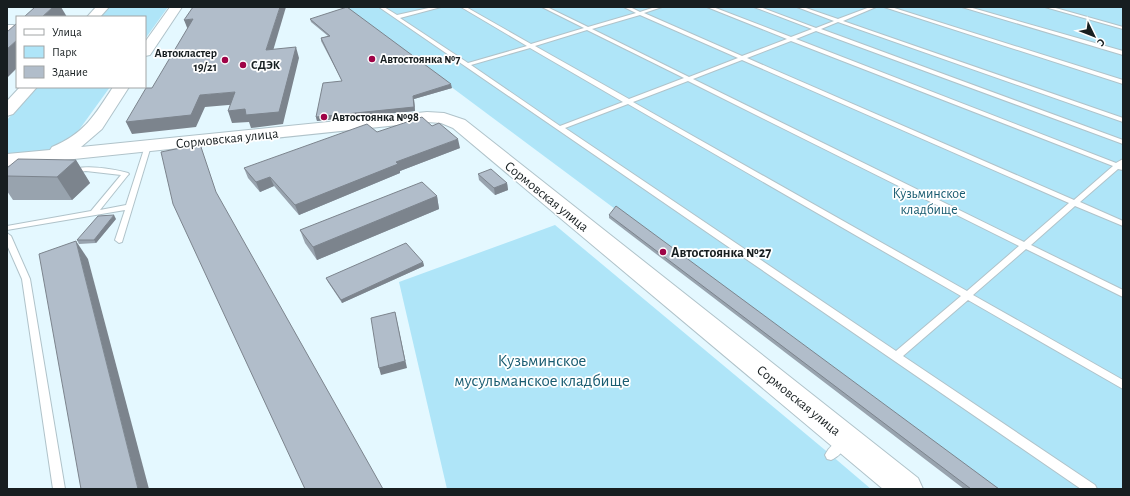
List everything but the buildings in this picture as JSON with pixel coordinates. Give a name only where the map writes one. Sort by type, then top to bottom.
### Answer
[{"type":"street","points":[[95,16],[103,7]]},
{"type":"street","points":[[146,51],[176,7]]},
{"type":"street","points":[[7,111],[28,88]]},
{"type":"street","points":[[7,160],[31,161],[65,148],[90,133],[120,88]]},
{"type":"street","name":"Сормовская улица","points":[[31,161],[148,146],[182,145],[427,113],[444,118],[459,124],[908,489]]},
{"type":"street","points":[[90,133],[90,142],[92,145],[111,150]]},
{"type":"lane","points":[[381,7],[1091,489]]},
{"type":"lane","points":[[396,18],[439,7]]},
{"type":"lane","points":[[463,7],[1123,385]]},
{"type":"lane","points":[[544,7],[1123,294]]},
{"type":"lane","points":[[626,7],[1123,224]]},
{"type":"lane","points":[[467,65],[660,7]]},
{"type":"lane","points":[[708,7],[1121,165]]},
{"type":"lane","points":[[756,7],[1123,142]]},
{"type":"lane","points":[[799,7],[1123,120]]},
{"type":"lane","points":[[560,128],[874,7]]},
{"type":"lane","points":[[886,7],[1123,82]]},
{"type":"lane","points":[[964,7],[1123,53]]},
{"type":"lane","points":[[1047,7],[1123,28]]},
{"type":"lane","points":[[7,26],[13,26],[7,31]]},
{"type":"lane","points":[[119,240],[148,146]]},
{"type":"lane","points":[[896,357],[1074,203],[1121,165]]},
{"type":"lane","points":[[62,174],[86,169],[126,174],[93,213]]},
{"type":"lane","points":[[7,228],[129,207]]},
{"type":"lane","points":[[7,236],[26,279],[59,489]]},
{"type":"lane","points":[[831,455],[847,440]]},
{"type":"green space","points":[[108,7],[168,7],[146,38],[146,16],[100,16]]},
{"type":"green space","name":"Кузьминское кладбище","points":[[344,7],[1123,7],[1123,489],[991,489]]},
{"type":"green space","points":[[35,88],[109,88],[71,141],[51,151],[7,155],[7,120]]},
{"type":"green space","name":"Кузьминское мусульманское кладбище","points":[[555,225],[871,489],[447,489],[399,282]]},
{"type":"place","name":"Автостоянка №7","points":[[372,59]]},
{"type":"place","name":"Автокластер 19/21","points":[[225,60]]},
{"type":"place","name":"СДЭК","points":[[243,65]]},
{"type":"place","name":"Автостоянка №98","points":[[324,117]]},
{"type":"place","name":"Автостоянка №27","points":[[663,252]]}]
